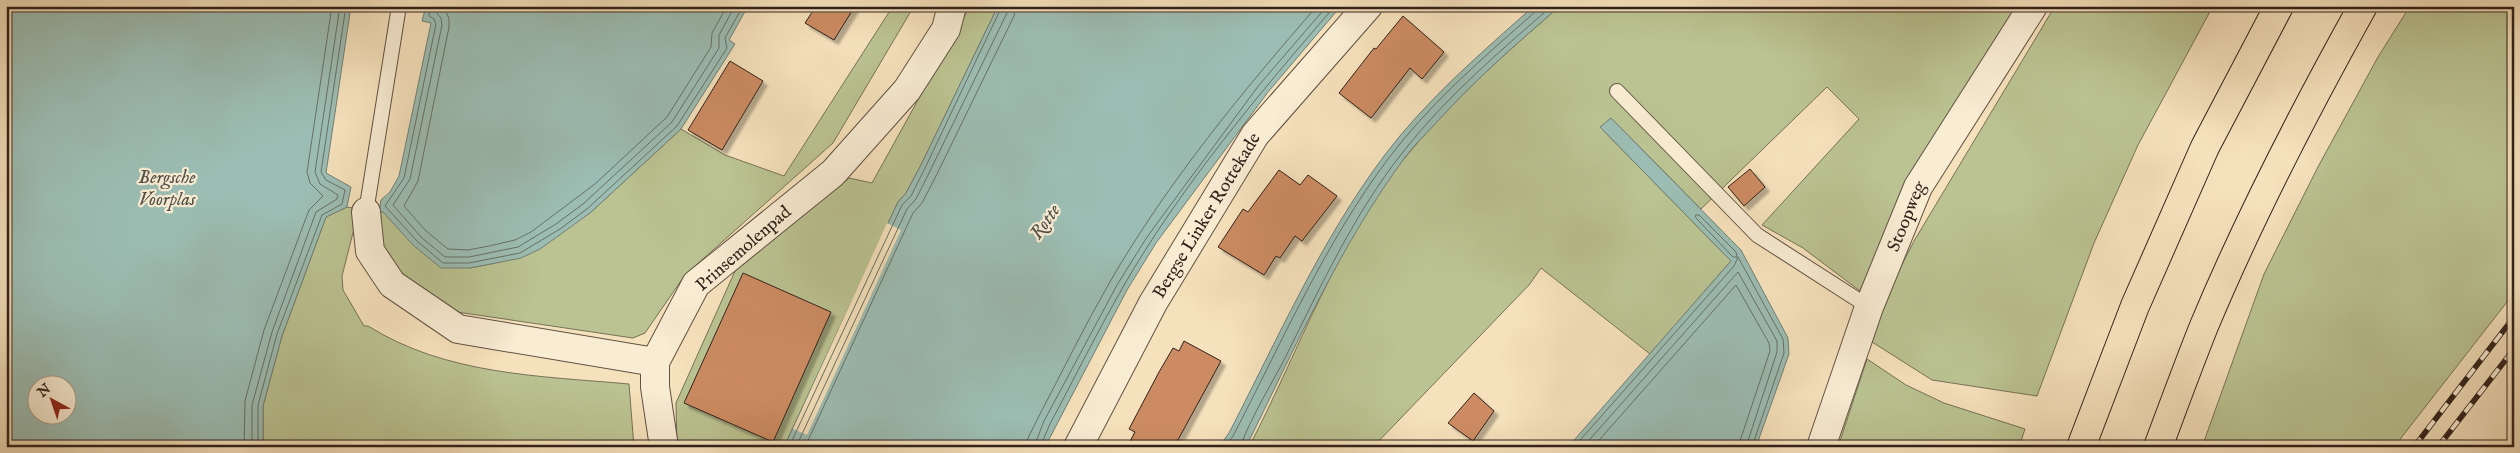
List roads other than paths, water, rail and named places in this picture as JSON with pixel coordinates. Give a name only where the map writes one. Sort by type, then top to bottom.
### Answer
[{"type":"highway","points":[[2081,447],[2135,306],[2205,147],[2279,6]]},
{"type":"highway","points":[[2158,447],[2204,326],[2314,93],[2363,6]]},
{"type":"street","name":"Prinsemolenpad","points":[[654,362],[696,284],[832,173],[907,90],[946,29],[952,6]]},
{"type":"street","name":"Bergse Linker Rottekade","points":[[1078,447],[1153,303],[1255,136],[1368,6]]},
{"type":"street","name":"Stoopweg","points":[[1821,447],[1869,307],[1918,187],[2032,6]]},
{"type":"street","points":[[367,201],[370,251],[392,284],[458,329],[654,362],[664,447]]},
{"type":"lane","points":[[367,201],[399,6]]},
{"type":"lane","points":[[1617,91],[1757,235],[1869,307]]},
{"type":"water","name":"Bergsche Voorplas","points":[[6,6],[351,6],[326,173],[351,187],[347,207],[326,217],[282,336],[263,406],[263,447],[6,447]]},
{"type":"water","points":[[426,6],[748,6],[729,40],[735,44],[681,129],[590,213],[540,249],[521,258],[470,268],[441,268],[413,245],[383,212],[379,212],[381,200],[390,192],[399,176],[431,23],[422,21]]},
{"type":"water","name":"Rotte","points":[[998,6],[1341,6],[1268,92],[1156,243],[1127,290],[1045,447],[784,447],[898,202],[906,193],[921,165]]},
{"type":"water","points":[[1534,6],[1560,6],[1481,77],[1406,156],[1382,190],[1339,261],[1246,447],[1219,447],[1229,433],[1320,256],[1361,188],[1401,135],[1436,96]]},
{"type":"water","points":[[1611,118],[1741,250],[1788,338],[1789,354],[1756,447],[1568,447],[1731,261],[1600,127]]},
{"type":"railway","points":[[2414,447],[2514,317]]},
{"type":"railway","points":[[2438,447],[2514,349]]}]
